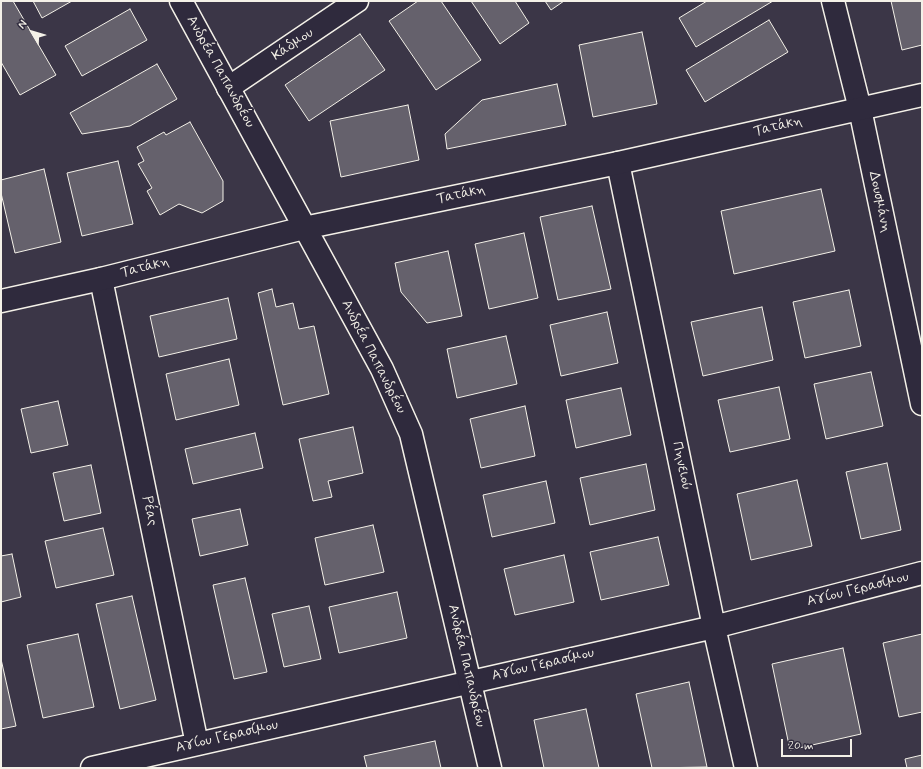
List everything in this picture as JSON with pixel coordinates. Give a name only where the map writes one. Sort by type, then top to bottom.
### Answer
[{"type":"street","name":"Ανδρέα Παπανδρέου","points":[[181,1],[382,369],[411,434],[490,768]]},
{"type":"street","name":"Κάδμου","points":[[228,88],[357,1]]},
{"type":"street","name":"Δουσμάνη","points":[[833,1],[860,109],[922,404]]},
{"type":"street","name":"Τατάκη","points":[[1,301],[101,279],[304,228],[618,163],[922,95]]},
{"type":"street","name":"Πηνειού","points":[[618,163],[714,627],[746,768]]},
{"type":"street","name":"Ρέας","points":[[101,279],[197,744]]},
{"type":"street","name":"Αγίου Γερασίμου","points":[[92,768],[714,627],[922,573]]},
{"type":"building","points":[[1,1],[13,1],[56,75],[20,95],[1,62]]},
{"type":"building","points":[[33,1],[72,1],[42,18]]},
{"type":"building","points":[[418,1],[441,1],[481,60],[436,90],[389,21]]},
{"type":"building","points":[[471,1],[515,1],[529,23],[500,44]]},
{"type":"building","points":[[545,1],[564,1],[551,10]]},
{"type":"building","points":[[707,1],[773,1],[696,47],[679,18]]},
{"type":"building","points":[[891,1],[922,1],[922,45],[902,50]]},
{"type":"building","points":[[130,9],[147,40],[82,76],[65,46]]},
{"type":"building","points":[[769,20],[788,52],[705,102],[686,70]]},
{"type":"building","points":[[642,32],[657,104],[593,117],[579,45]]},
{"type":"building","points":[[360,34],[385,70],[309,121],[285,85]]},
{"type":"building","points":[[157,64],[177,99],[130,126],[82,134],[70,113]]},
{"type":"building","points":[[557,84],[566,125],[447,149],[445,134],[482,100]]},
{"type":"building","points":[[408,105],[419,160],[341,177],[330,121]]},
{"type":"building","points":[[190,122],[223,181],[223,201],[202,213],[179,204],[160,215],[147,191],[152,188],[138,164],[144,161],[137,147],[164,132],[166,135]]},
{"type":"building","points":[[118,161],[133,224],[82,236],[67,173]]},
{"type":"building","points":[[44,169],[61,242],[15,253],[1,193],[1,180]]},
{"type":"building","points":[[821,189],[835,251],[734,274],[721,211]]},
{"type":"building","points":[[592,206],[611,289],[558,300],[540,217]]},
{"type":"building","points":[[524,233],[538,298],[489,309],[475,244]]},
{"type":"building","points":[[448,251],[462,316],[427,323],[401,292],[395,263]]},
{"type":"building","points":[[272,289],[276,307],[293,303],[299,329],[314,326],[329,394],[283,405],[258,293]]},
{"type":"building","points":[[849,290],[861,346],[805,358],[793,302]]},
{"type":"building","points":[[228,298],[237,339],[159,357],[150,316]]},
{"type":"building","points":[[762,307],[773,360],[703,376],[691,322]]},
{"type":"building","points":[[607,312],[618,363],[561,376],[550,325]]},
{"type":"building","points":[[506,336],[517,384],[457,398],[447,349]]},
{"type":"building","points":[[229,359],[239,405],[176,420],[166,374]]},
{"type":"building","points":[[871,372],[883,426],[826,439],[814,384]]},
{"type":"building","points":[[779,387],[790,439],[730,452],[718,400]]},
{"type":"building","points":[[621,388],[631,435],[576,448],[566,400]]},
{"type":"building","points":[[58,401],[68,445],[31,453],[21,409]]},
{"type":"building","points":[[525,406],[535,456],[481,468],[470,419]]},
{"type":"building","points":[[353,427],[363,473],[328,481],[332,497],[313,501],[299,439]]},
{"type":"building","points":[[255,433],[263,468],[193,484],[185,449]]},
{"type":"building","points":[[887,463],[901,530],[861,539],[846,472]]},
{"type":"building","points":[[646,464],[655,510],[590,525],[580,478]]},
{"type":"building","points":[[91,465],[101,513],[64,521],[53,473]]},
{"type":"building","points":[[797,480],[812,546],[751,560],[737,494]]},
{"type":"building","points":[[546,481],[555,523],[492,537],[483,495]]},
{"type":"building","points":[[240,509],[248,545],[200,556],[192,519]]},
{"type":"building","points":[[373,525],[384,572],[325,585],[315,538]]},
{"type":"building","points":[[103,528],[114,575],[56,588],[45,541]]},
{"type":"building","points":[[658,537],[669,585],[601,600],[590,552]]},
{"type":"building","points":[[12,554],[21,597],[1,602],[1,556]]},
{"type":"building","points":[[564,555],[574,602],[515,615],[504,569]]},
{"type":"building","points":[[245,578],[267,672],[234,679],[213,585]]},
{"type":"building","points":[[397,592],[407,638],[339,653],[329,607]]},
{"type":"building","points":[[132,596],[156,700],[120,709],[96,604]]},
{"type":"building","points":[[309,606],[321,659],[284,667],[272,614]]},
{"type":"building","points":[[78,634],[94,707],[43,718],[27,645]]},
{"type":"building","points":[[922,634],[922,712],[899,717],[883,643]]},
{"type":"building","points":[[843,648],[861,734],[790,750],[772,664]]},
{"type":"building","points":[[1,659],[16,726],[1,729]]},
{"type":"building","points":[[689,682],[707,767],[652,768],[636,694]]},
{"type":"building","points":[[586,709],[599,768],[544,768],[534,720]]},
{"type":"building","points":[[435,741],[441,768],[367,768],[364,756]]},
{"type":"building","points":[[922,755],[922,768],[907,768],[905,759]]}]
